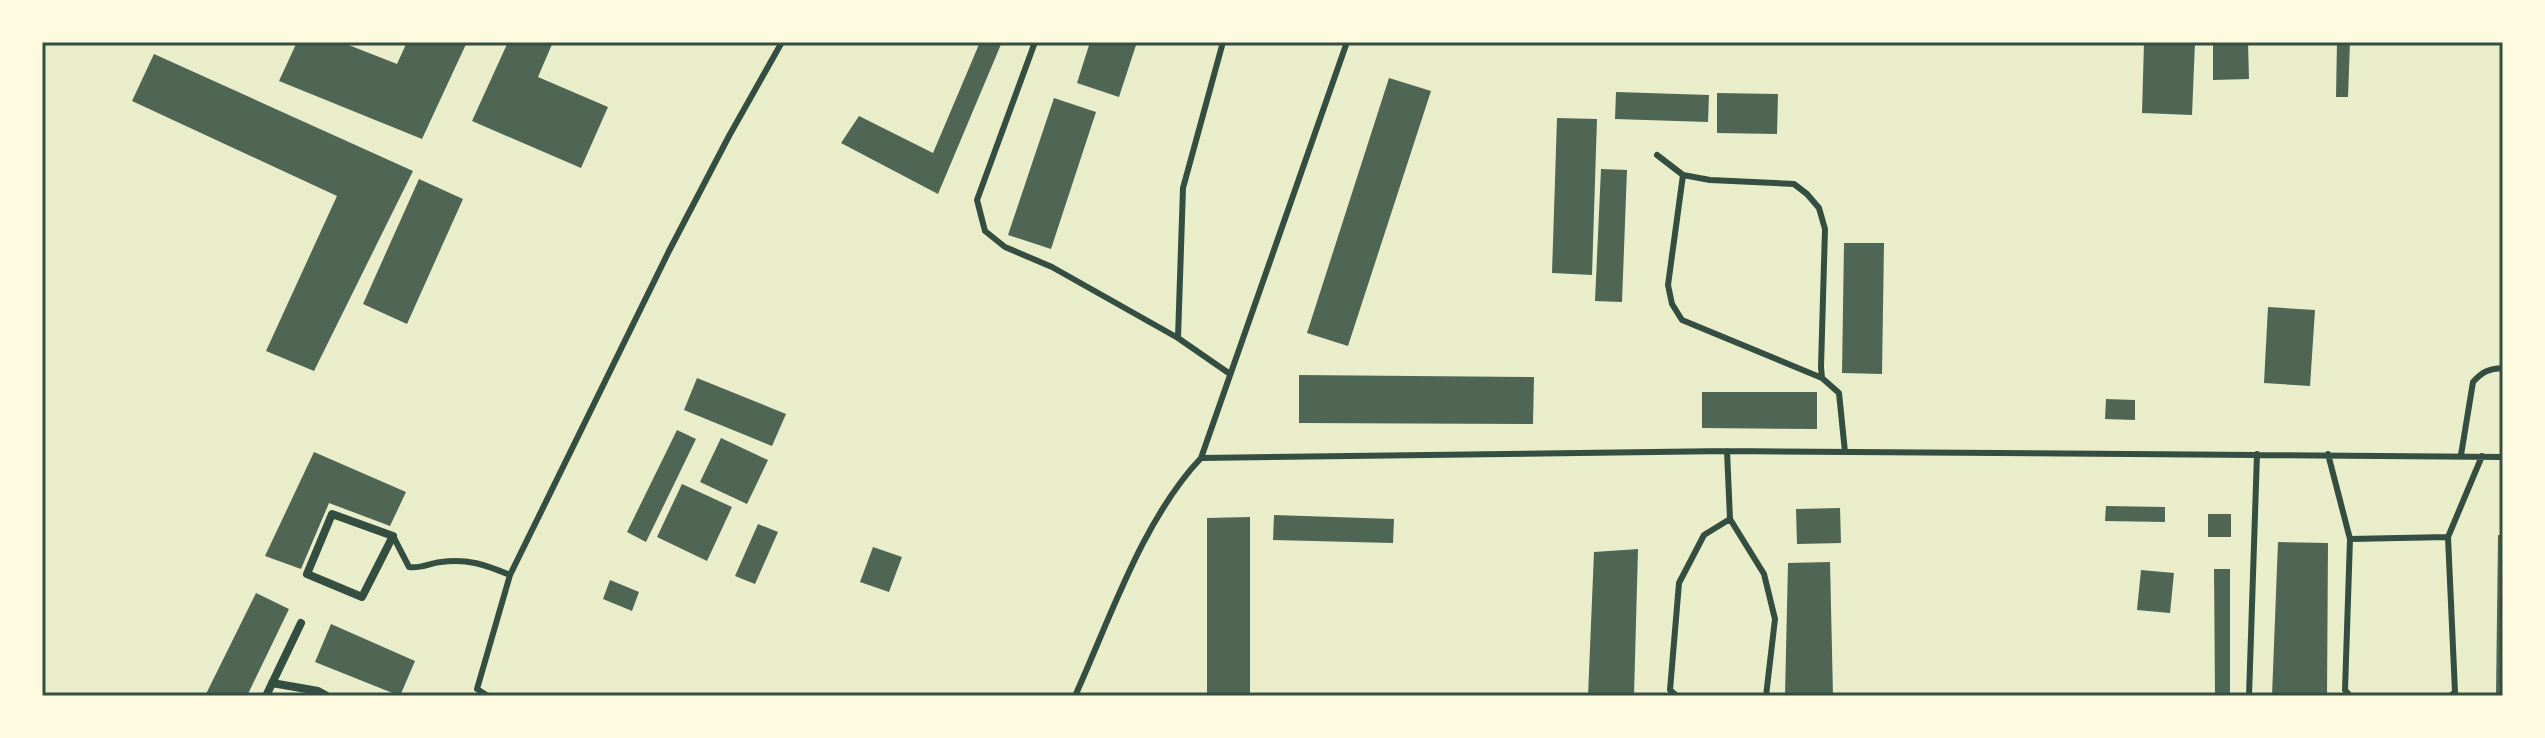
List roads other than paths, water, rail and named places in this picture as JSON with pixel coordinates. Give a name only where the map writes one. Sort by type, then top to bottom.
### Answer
[{"type":"street","points":[[332,514],[393,536],[362,597],[307,574],[332,514]]},
{"type":"street","points":[[266,696],[301,623]]},
{"type":"street","points":[[272,683],[320,694]]},
{"type":"lane","points":[[488,696],[476,692],[510,575],[669,251],[782,42]]},
{"type":"lane","points":[[1035,42],[977,200],[985,231],[1005,247],[1052,267],[1178,338],[1230,374]]},
{"type":"lane","points":[[1178,338],[1183,188],[1223,42]]},
{"type":"lane","points":[[1075,696],[1146,539],[1181,480],[1201,458],[1347,42]]},
{"type":"lane","points":[[1657,155],[1683,175],[1710,180],[1794,184],[1819,208],[1825,229],[1822,378]]},
{"type":"lane","points":[[1683,175],[1668,285],[1672,304],[1682,320],[1822,378],[1839,393],[1845,452]]},
{"type":"lane","points":[[2461,455],[2473,382],[2490,369],[2503,368]]},
{"type":"lane","points":[[1201,458],[1727,451],[2503,457]]},
{"type":"lane","points":[[1727,451],[1730,519],[1764,574],[1775,619],[1766,696]]},
{"type":"lane","points":[[2249,696],[2257,454]]},
{"type":"lane","points":[[2328,454],[2350,539],[2345,690],[2350,696]]},
{"type":"lane","points":[[2450,696],[2455,692],[2448,537],[2482,456]]},
{"type":"lane","points":[[1677,696],[1670,690],[1679,583],[1704,535],[1730,519]]},
{"type":"lane","points":[[393,536],[409,567],[475,561],[510,575]]},
{"type":"lane","points":[[2350,539],[2448,537]]}]
